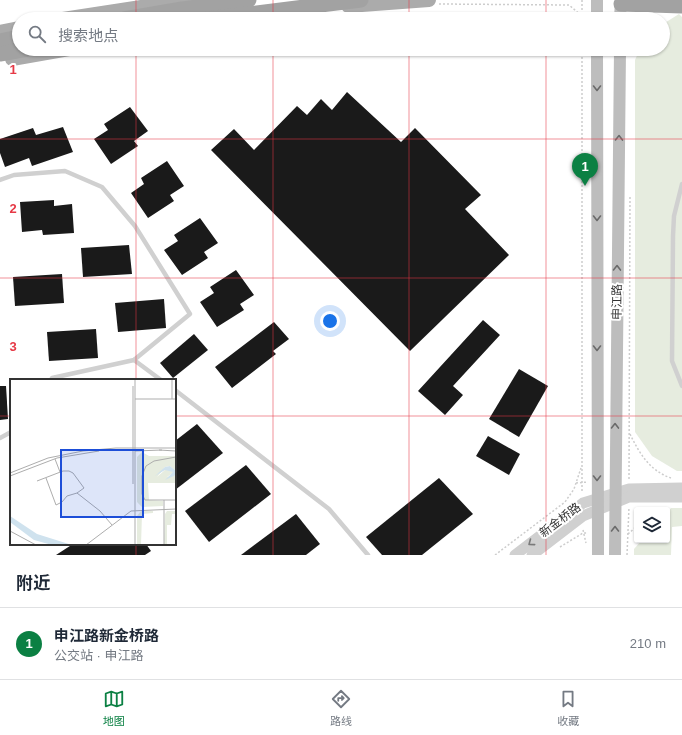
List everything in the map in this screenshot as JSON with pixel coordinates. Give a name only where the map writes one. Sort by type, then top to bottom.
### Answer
[{"type":"highway","points":[[165,12],[250,0]]},
{"type":"highway","points":[[263,12],[361,0]]},
{"type":"highway","points":[[621,8],[682,6]]},
{"type":"highway","points":[[0,41],[12,38]]},
{"type":"highway","points":[[0,54],[12,52]]},
{"type":"main road","points":[[108,12],[186,0]]},
{"type":"main road","points":[[298,12],[335,7],[429,0]]},
{"type":"main road","points":[[597,0],[597,12]]},
{"type":"main road","points":[[0,32],[12,29]]},
{"type":"main road","points":[[0,61],[29,56]]},
{"type":"main road","name":"申江路","points":[[593,552],[598,504],[597,56]]},
{"type":"main road","name":"申江路","points":[[615,555],[620,56]]},
{"type":"street","name":"新金桥路","points":[[532,555],[598,504],[615,498],[629,489],[679,484]]},
{"type":"street","name":"新金桥路","points":[[615,498],[682,497]]},
{"type":"street","name":"新金桥路","points":[[515,555],[583,502],[598,504]]},
{"type":"lane","points":[[0,180],[14,175],[65,171],[102,187],[135,226],[190,314],[134,360],[52,379]]},
{"type":"lane","points":[[682,184],[674,216],[672,354],[672,361],[682,386]]},
{"type":"lane","points":[[134,360],[160,379]]},
{"type":"lane","points":[[176,391],[329,509],[368,555]]},
{"type":"lane","points":[[0,438],[10,433]]},
{"type":"path","points":[[582,0],[582,12]]},
{"type":"path","points":[[576,483],[582,482],[582,56]]},
{"type":"path","points":[[629,479],[630,190]]},
{"type":"path","points":[[629,433],[636,447],[648,463],[661,474],[679,484]]},
{"type":"path","points":[[495,555],[565,502],[576,483],[582,465]]},
{"type":"path","points":[[627,555],[628,534],[634,529]]},
{"type":"path","points":[[573,539],[583,533],[593,552]]},
{"type":"shaded area","points":[[679,14],[682,17],[682,471],[677,471],[652,456],[635,432],[635,60],[637,56],[670,56],[670,20]]},
{"type":"shaded area","points":[[682,508],[682,526],[672,527],[671,555],[634,555],[634,549],[639,543],[670,543],[670,509]]},
{"type":"building","points":[[347,92],[401,142],[415,128],[481,195],[465,209],[509,255],[410,351],[211,150],[234,129],[254,150],[297,106],[307,115],[321,99],[332,110]]},
{"type":"building","points":[[130,107],[148,131],[134,141],[138,146],[111,164],[94,139],[108,130],[104,124]]},
{"type":"building","points":[[63,127],[73,152],[32,166],[29,158],[5,167],[0,153],[0,139],[33,128],[36,135]]},
{"type":"building","points":[[167,161],[184,186],[170,195],[174,201],[148,218],[131,193],[144,184],[141,178]]},
{"type":"building","points":[[54,200],[54,206],[72,204],[74,233],[43,235],[42,230],[22,232],[20,202]]},
{"type":"building","points":[[200,218],[218,243],[204,252],[208,258],[182,275],[164,250],[178,241],[174,235]]},
{"type":"building","points":[[129,245],[132,274],[83,277],[81,248]]},
{"type":"building","points":[[236,270],[254,295],[240,304],[244,310],[217,327],[200,302],[214,293],[210,287]]},
{"type":"building","points":[[62,274],[64,303],[15,306],[13,277]]},
{"type":"building","points":[[164,299],[166,328],[118,332],[115,303]]},
{"type":"building","points":[[483,320],[500,335],[453,386],[463,395],[445,415],[418,391]]},
{"type":"building","points":[[274,322],[289,339],[273,351],[276,354],[232,388],[215,367]]},
{"type":"building","points":[[96,329],[98,358],[49,361],[47,332]]},
{"type":"building","points":[[194,334],[208,350],[173,378],[160,363]]},
{"type":"building","points":[[519,369],[548,386],[519,437],[489,419]]},
{"type":"building","points":[[0,386],[6,386],[8,419],[0,420]]},
{"type":"building","points":[[197,424],[223,453],[176,489],[176,440]]},
{"type":"building","points":[[488,436],[520,454],[509,475],[476,456]]},
{"type":"building","points":[[246,465],[271,494],[209,542],[185,511]]},
{"type":"building","points":[[439,478],[473,514],[422,555],[382,555],[366,537]]},
{"type":"building","points":[[296,514],[320,544],[306,555],[241,555]]},
{"type":"building","points":[[71,545],[147,545],[151,551],[145,555],[56,555]]},
{"type":"place","name":"申江路新金桥路","points":[[585,186]]}]
